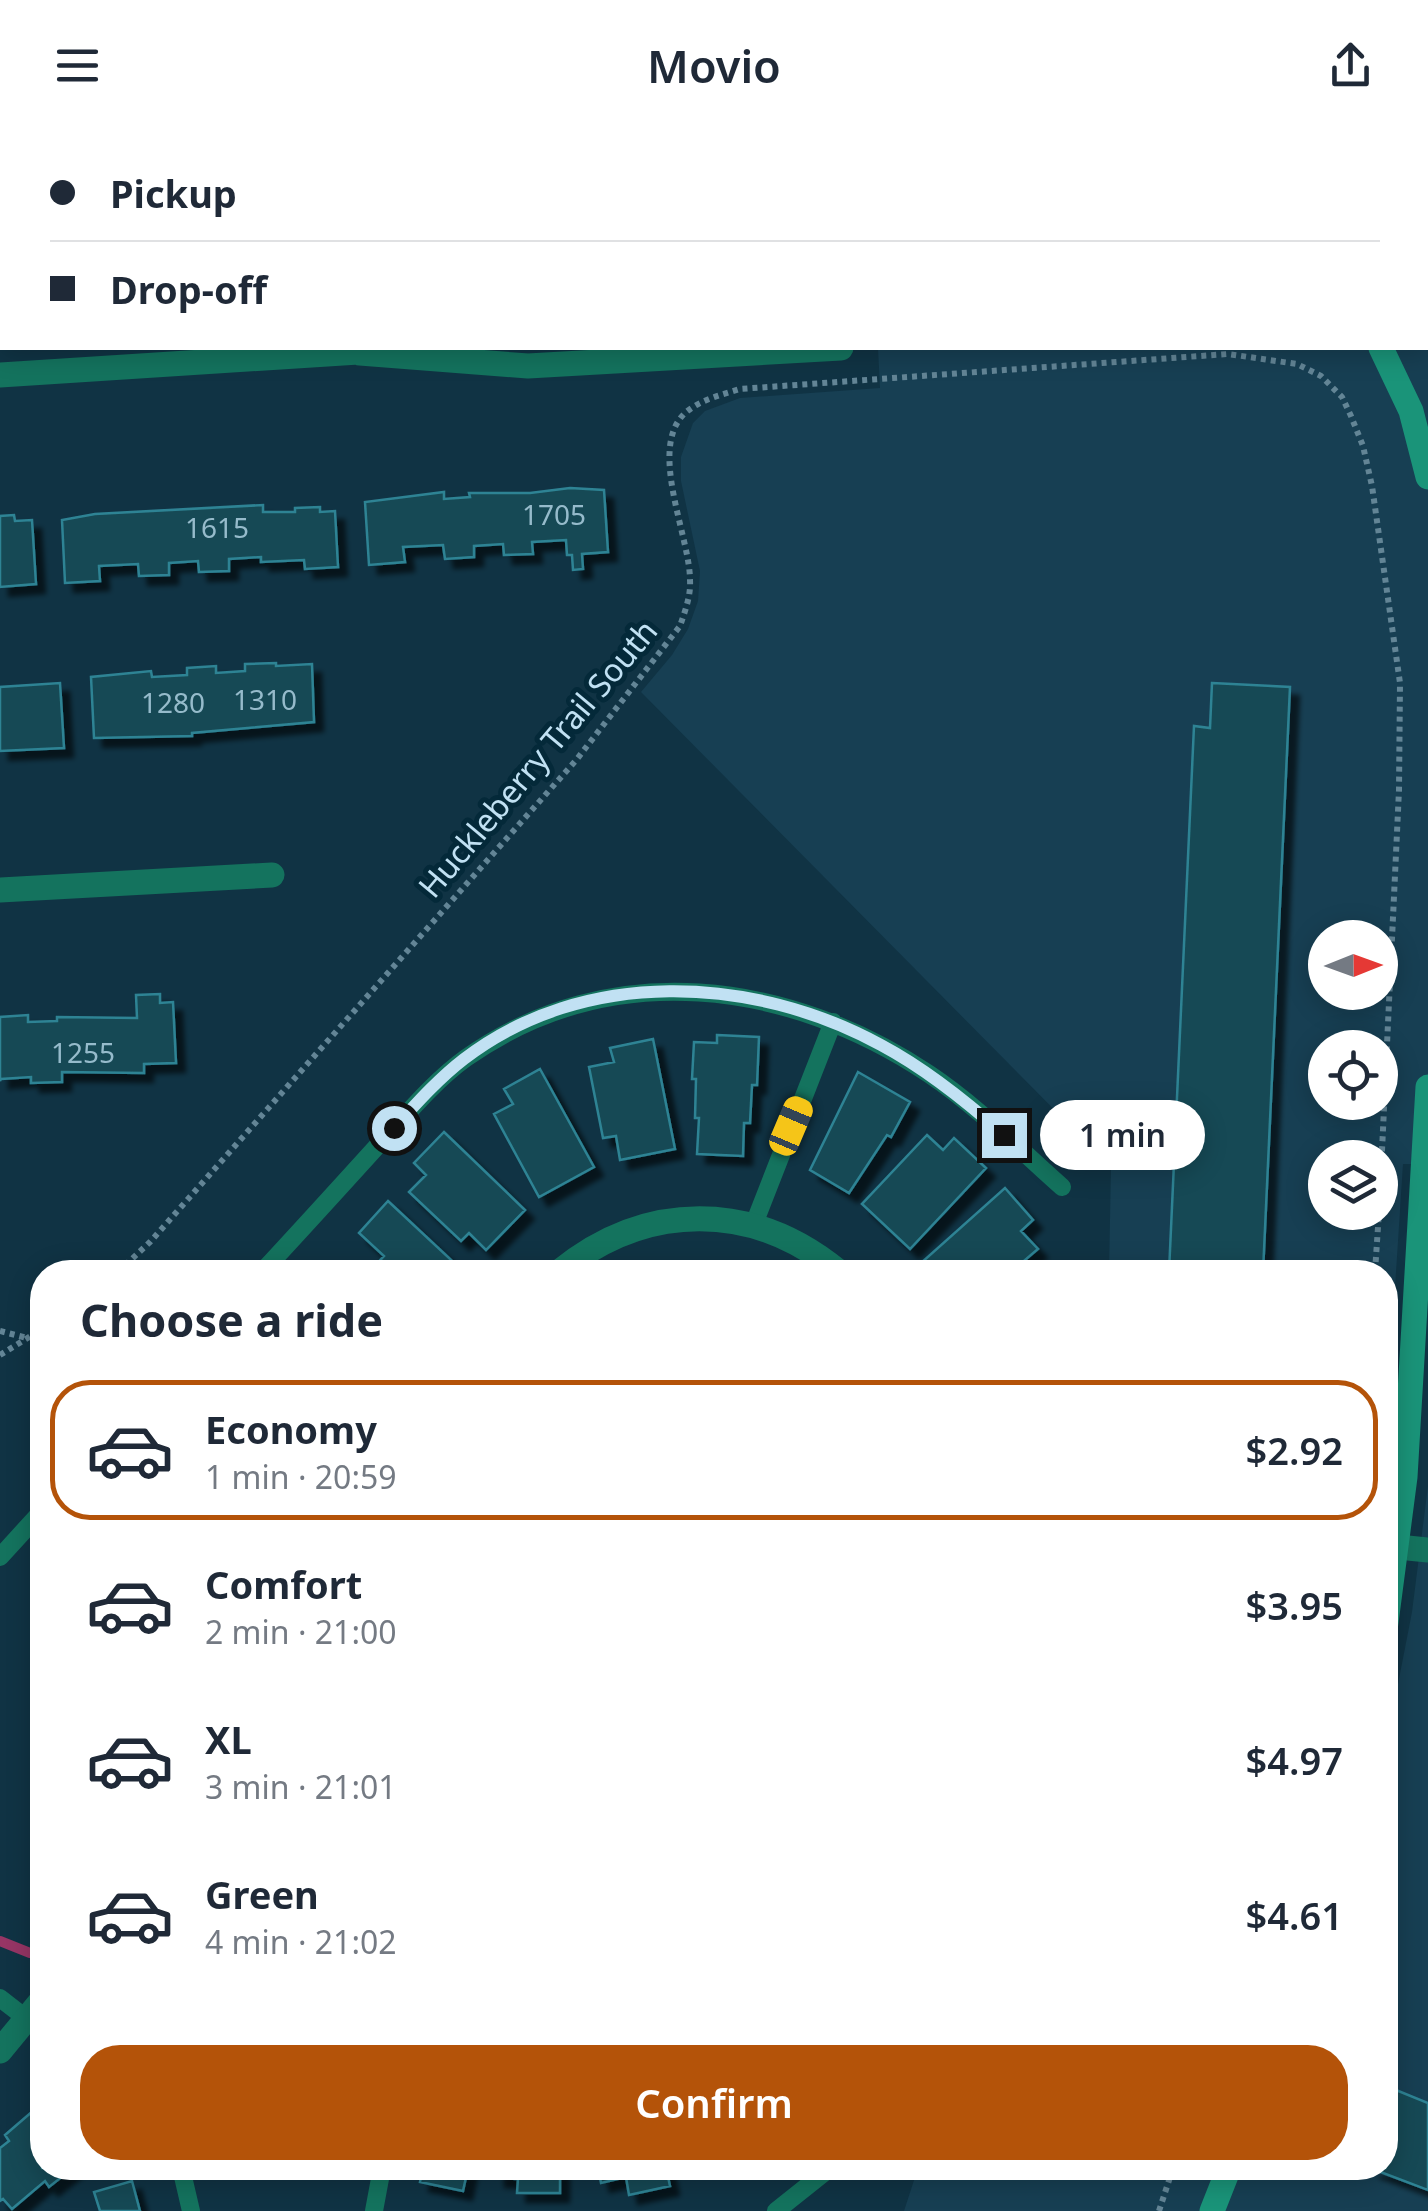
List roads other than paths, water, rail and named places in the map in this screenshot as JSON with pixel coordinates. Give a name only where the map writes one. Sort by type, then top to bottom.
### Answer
[{"type":"street","points":[[0,375],[360,350],[528,366],[806,350]]},
{"type":"street","points":[[1381,350],[1410,410],[1428,477]]},
{"type":"street","points":[[0,890],[272,875]]},
{"type":"street","points":[[1398,1441],[1428,1087]]},
{"type":"street","points":[[577,1260],[605,1240],[635,1229],[674,1220],[714,1218],[754,1224],[790,1237],[822,1260]]},
{"type":"street","points":[[1398,1546],[1428,1550]]},
{"type":"street","points":[[0,2050],[30,2018]]},
{"type":"street","points":[[1212,2211],[1224,2180]]},
{"type":"lane","points":[[273,1260],[420,1100],[465,1058],[567,1006],[623,994],[682,990],[734,995],[833,1022],[881,1044],[931,1076],[1062,1187]]},
{"type":"lane","points":[[754,1224],[833,1022]]},
{"type":"lane","points":[[0,1556],[30,1524]]},
{"type":"lane","points":[[0,1998],[30,2010]]},
{"type":"lane","points":[[184,2180],[191,2211]]},
{"type":"lane","points":[[374,2211],[380,2180]]},
{"type":"lane","points":[[776,2211],[815,2180]]},
{"type":"waterway","points":[[0,1941],[30,1953]]}]
